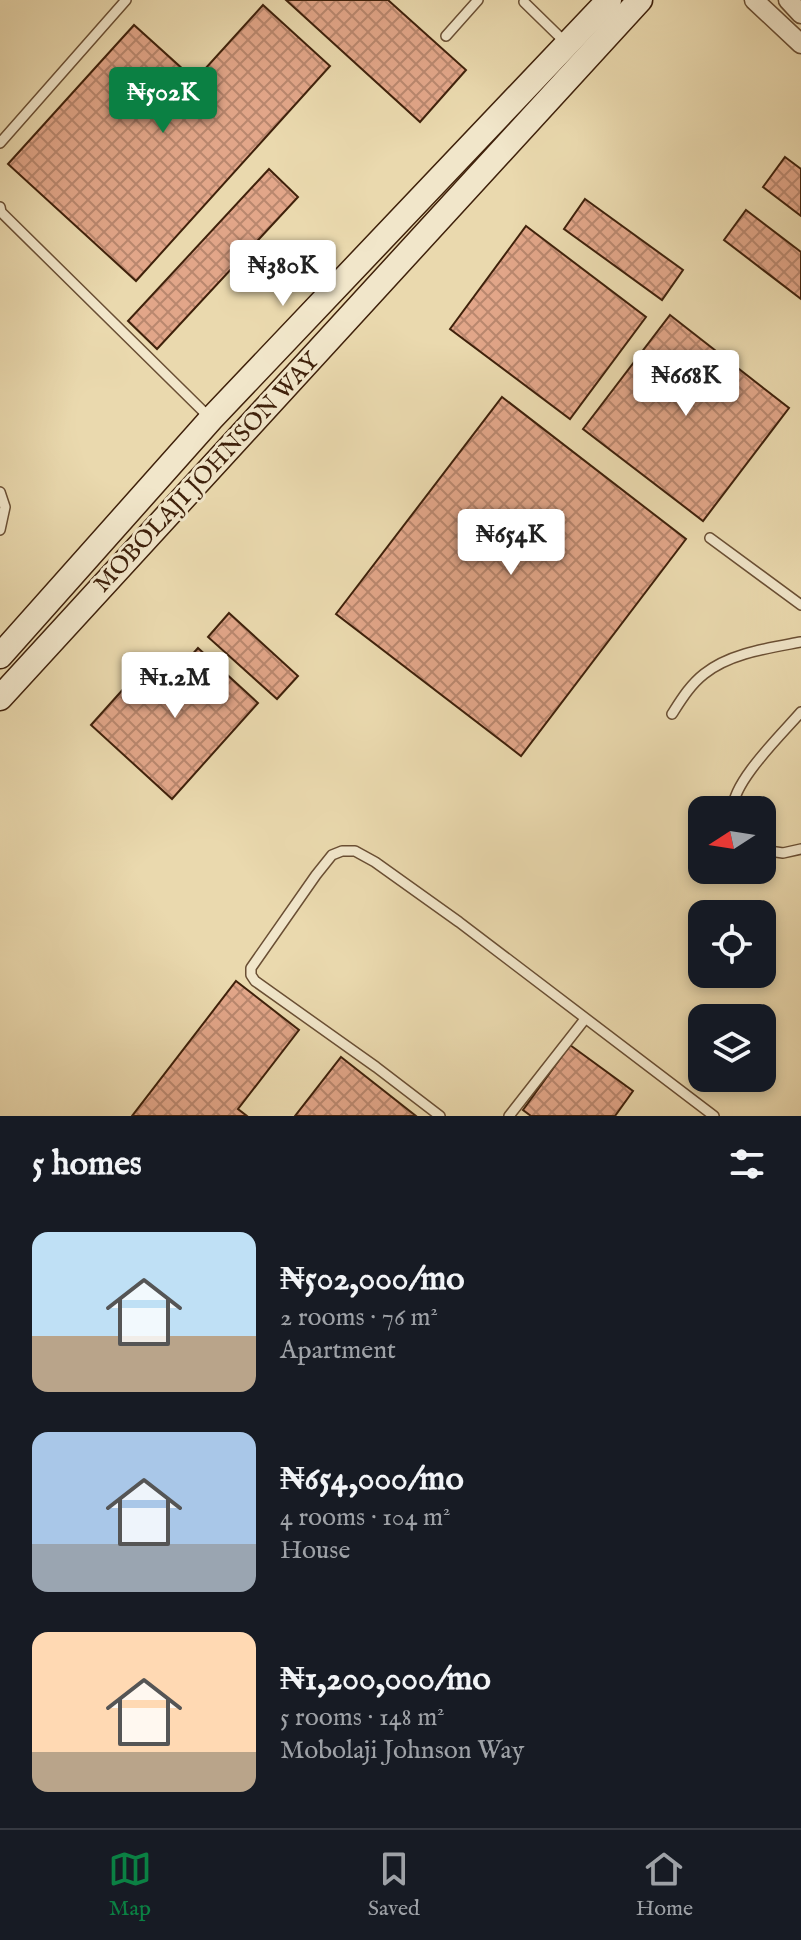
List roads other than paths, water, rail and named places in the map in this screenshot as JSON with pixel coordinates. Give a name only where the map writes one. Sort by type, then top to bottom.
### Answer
[{"type":"street","name":"MOBOLAJI JOHNSON WAY","points":[[0,656],[211,419],[609,0]]},
{"type":"street","name":"MOBOLAJI JOHNSON WAY","points":[[0,698],[640,0]]},
{"type":"street","points":[[754,0],[801,44]]},
{"type":"street","points":[[788,0],[801,14]]},
{"type":"lane","points":[[0,143],[126,0]]},
{"type":"lane","points":[[446,36],[478,0]]},
{"type":"lane","points":[[524,2],[567,44]]},
{"type":"lane","points":[[0,207],[1,212],[211,419]]},
{"type":"lane","points":[[0,492],[5,507],[0,530]]},
{"type":"lane","points":[[710,538],[801,605]]},
{"type":"lane","points":[[672,714],[685,694],[704,674],[719,664],[742,655],[801,642]]},
{"type":"lane","points":[[736,796],[752,769],[801,712]]},
{"type":"lane","points":[[776,852],[801,849]]},
{"type":"lane","points":[[440,1116],[255,981],[251,975],[251,968],[316,875],[332,855],[342,851],[355,851],[375,862],[714,1116]]},
{"type":"lane","points":[[509,1116],[585,1019]]}]
